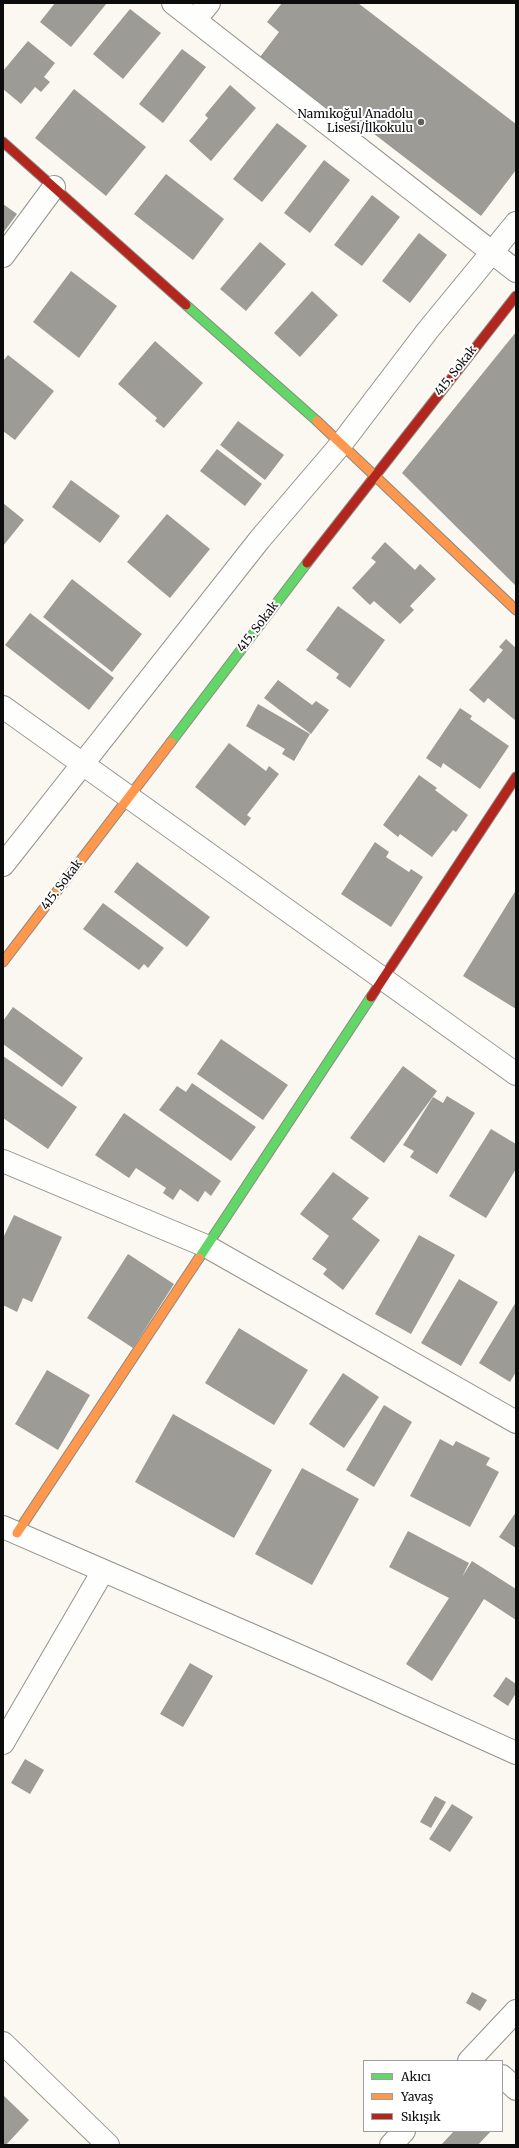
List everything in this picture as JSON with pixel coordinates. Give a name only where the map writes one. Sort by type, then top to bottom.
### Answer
[{"type":"street","points":[[173,3],[516,271]]},
{"type":"street","points":[[195,20],[209,3]]},
{"type":"street","points":[[3,142],[342,443],[516,610]]},
{"type":"street","points":[[3,256],[54,187]]},
{"type":"street","points":[[3,865],[260,539],[342,443],[428,330],[516,223]]},
{"type":"street","name":"415. Sokak","points":[[3,962],[374,475],[516,296]]},
{"type":"street","points":[[3,707],[382,980],[516,1074]]},
{"type":"street","points":[[516,777],[206,1246],[10,1530],[325,1666],[516,1752]]},
{"type":"street","points":[[3,1161],[206,1246],[516,1422]]},
{"type":"street","points":[[3,1743],[103,1571]]},
{"type":"street","points":[[477,2058],[516,2011]]},
{"type":"street","points":[[3,2043],[108,2145]]},
{"type":"street","points":[[503,2077],[516,2089]]},
{"type":"street","points":[[391,2145],[403,2132]]},
{"type":"building","points":[[55,3],[107,3],[71,47],[40,22]]},
{"type":"building","points":[[282,3],[358,3],[516,124],[516,170],[481,216],[365,127],[360,134],[260,57],[279,32],[267,22]]},
{"type":"building","points":[[130,9],[161,33],[123,79],[93,54]]},
{"type":"building","points":[[28,41],[55,63],[44,77],[50,82],[41,92],[35,87],[21,104],[3,89],[3,71]]},
{"type":"building","points":[[182,49],[206,67],[163,123],[139,104]]},
{"type":"building","points":[[230,85],[256,108],[211,161],[189,141],[208,118],[205,115]]},
{"type":"building","points":[[74,89],[146,147],[106,196],[35,138]]},
{"type":"building","points":[[277,123],[307,146],[262,202],[233,179]]},
{"type":"building","points":[[324,160],[350,180],[310,233],[284,213]]},
{"type":"building","points":[[166,174],[224,219],[193,260],[134,214]]},
{"type":"building","points":[[372,195],[400,217],[362,266],[334,245]]},
{"type":"building","points":[[3,204],[17,214],[3,233]]},
{"type":"building","points":[[419,233],[447,255],[410,303],[382,281]]},
{"type":"building","points":[[260,242],[286,264],[246,311],[220,289]]},
{"type":"building","points":[[71,271],[117,306],[79,358],[33,322]]},
{"type":"building","points":[[312,291],[338,315],[300,357],[274,333]]},
{"type":"building","points":[[516,332],[516,586],[402,473]]},
{"type":"building","points":[[155,341],[203,383],[164,428],[155,421],[157,418],[118,384]]},
{"type":"building","points":[[8,355],[54,391],[15,440],[3,431],[3,361]]},
{"type":"building","points":[[238,421],[284,455],[265,480],[220,445]]},
{"type":"building","points":[[217,449],[262,484],[245,506],[200,471]]},
{"type":"building","points":[[71,480],[120,516],[100,543],[52,507]]},
{"type":"building","points":[[3,503],[24,520],[3,546]]},
{"type":"building","points":[[167,514],[210,549],[170,598],[127,562]]},
{"type":"building","points":[[385,542],[415,570],[420,564],[436,579],[410,606],[414,610],[400,624],[374,601],[370,605],[352,588],[376,562],[371,558]]},
{"type":"building","points":[[72,579],[142,634],[112,672],[43,617]]},
{"type":"building","points":[[338,606],[385,640],[350,688],[336,678],[339,674],[306,650]]},
{"type":"building","points":[[30,613],[114,678],[89,710],[5,645]]},
{"type":"building","points":[[506,639],[516,648],[516,721],[488,698],[484,703],[469,690],[503,650],[499,647]]},
{"type":"building","points":[[278,680],[312,705],[316,701],[329,710],[311,734],[264,698]]},
{"type":"building","points":[[258,704],[310,734],[294,761],[282,754],[285,749],[246,726]]},
{"type":"building","points":[[460,708],[472,716],[470,719],[509,746],[480,789],[443,763],[441,768],[426,758]]},
{"type":"building","points":[[229,743],[266,771],[269,766],[279,774],[247,815],[251,818],[245,826],[195,787]]},
{"type":"building","points":[[419,775],[437,788],[435,790],[468,815],[456,832],[453,830],[432,857],[400,834],[398,837],[383,825]]},
{"type":"building","points":[[375,842],[389,852],[386,857],[409,872],[411,869],[423,877],[391,927],[341,894]]},
{"type":"building","points":[[137,862],[210,917],[187,947],[114,892]]},
{"type":"building","points":[[516,890],[516,1009],[463,976]]},
{"type":"building","points":[[103,903],[164,948],[148,968],[144,964],[139,970],[83,929]]},
{"type":"building","points":[[13,1007],[83,1058],[62,1087],[3,1044],[3,1021]]},
{"type":"building","points":[[221,1039],[288,1085],[263,1120],[197,1074]]},
{"type":"building","points":[[3,1056],[77,1107],[48,1149],[3,1118]]},
{"type":"building","points":[[403,1066],[437,1091],[384,1163],[350,1138]]},
{"type":"building","points":[[192,1083],[256,1127],[231,1161],[159,1110],[177,1086],[186,1092]]},
{"type":"building","points":[[447,1096],[475,1113],[437,1174],[410,1157],[414,1151],[403,1145],[433,1097],[443,1103]]},
{"type":"building","points":[[124,1113],[221,1181],[211,1196],[205,1191],[198,1202],[180,1189],[173,1200],[163,1193],[166,1188],[136,1168],[129,1178],[95,1155]]},
{"type":"building","points":[[491,1129],[516,1144],[516,1169],[486,1218],[449,1196]]},
{"type":"building","points":[[333,1172],[369,1198],[352,1219],[380,1240],[343,1290],[323,1274],[327,1269],[312,1259],[329,1236],[300,1214]]},
{"type":"building","points":[[14,1215],[62,1237],[32,1302],[23,1298],[17,1312],[3,1305],[3,1238]]},
{"type":"building","points":[[419,1235],[455,1255],[411,1334],[375,1314]]},
{"type":"building","points":[[128,1254],[174,1284],[133,1348],[87,1318]]},
{"type":"building","points":[[459,1279],[498,1302],[461,1366],[421,1343]]},
{"type":"building","points":[[516,1302],[516,1372],[510,1382],[479,1363]]},
{"type":"building","points":[[239,1328],[308,1370],[274,1425],[205,1383]]},
{"type":"building","points":[[47,1370],[90,1395],[58,1450],[15,1424]]},
{"type":"building","points":[[343,1373],[379,1397],[344,1448],[309,1424]]},
{"type":"building","points":[[384,1405],[412,1422],[374,1487],[346,1470]]},
{"type":"building","points":[[173,1414],[272,1470],[234,1538],[135,1482]]},
{"type":"building","points":[[440,1439],[453,1446],[456,1441],[490,1458],[486,1465],[499,1472],[470,1527],[410,1496]]},
{"type":"building","points":[[302,1468],[359,1499],[312,1585],[255,1554]]},
{"type":"building","points":[[516,1512],[516,1548],[499,1537]]},
{"type":"building","points":[[408,1531],[469,1563],[462,1577],[472,1561],[516,1589],[516,1620],[484,1599],[432,1681],[406,1664],[449,1598],[389,1567]]},
{"type":"building","points":[[190,1663],[213,1676],[183,1727],[160,1714]]},
{"type":"building","points":[[506,1677],[516,1684],[516,1693],[508,1706],[493,1696]]},
{"type":"building","points":[[25,1759],[44,1770],[30,1794],[11,1783]]},
{"type":"building","points":[[435,1796],[446,1802],[431,1828],[420,1822]]},
{"type":"building","points":[[452,1804],[473,1817],[450,1852],[429,1839]]},
{"type":"building","points":[[472,1992],[487,2000],[480,2011],[466,2003]]},
{"type":"building","points":[[3,2095],[29,2120],[6,2145],[3,2145]]},
{"type":"building","points":[[453,2132],[490,2132],[478,2145],[441,2145]]},
{"type":"traffic: fast","points":[[186,305],[317,421]]},
{"type":"traffic: fast","points":[[171,742],[307,563]]},
{"type":"traffic: fast","points":[[199,1258],[371,997]]},
{"type":"traffic: slow","points":[[317,421],[516,610]]},
{"type":"traffic: slow","points":[[3,962],[171,742]]},
{"type":"traffic: slow","points":[[17,1533],[199,1258]]},
{"type":"traffic: jam","points":[[3,142],[186,305]]},
{"type":"traffic: jam","points":[[307,563],[516,296]]},
{"type":"traffic: jam","points":[[371,997],[516,777]]},
{"type":"place","name":"Namıkoğul Anadolu Lisesi/İlkokulu","points":[[421,122]]}]
